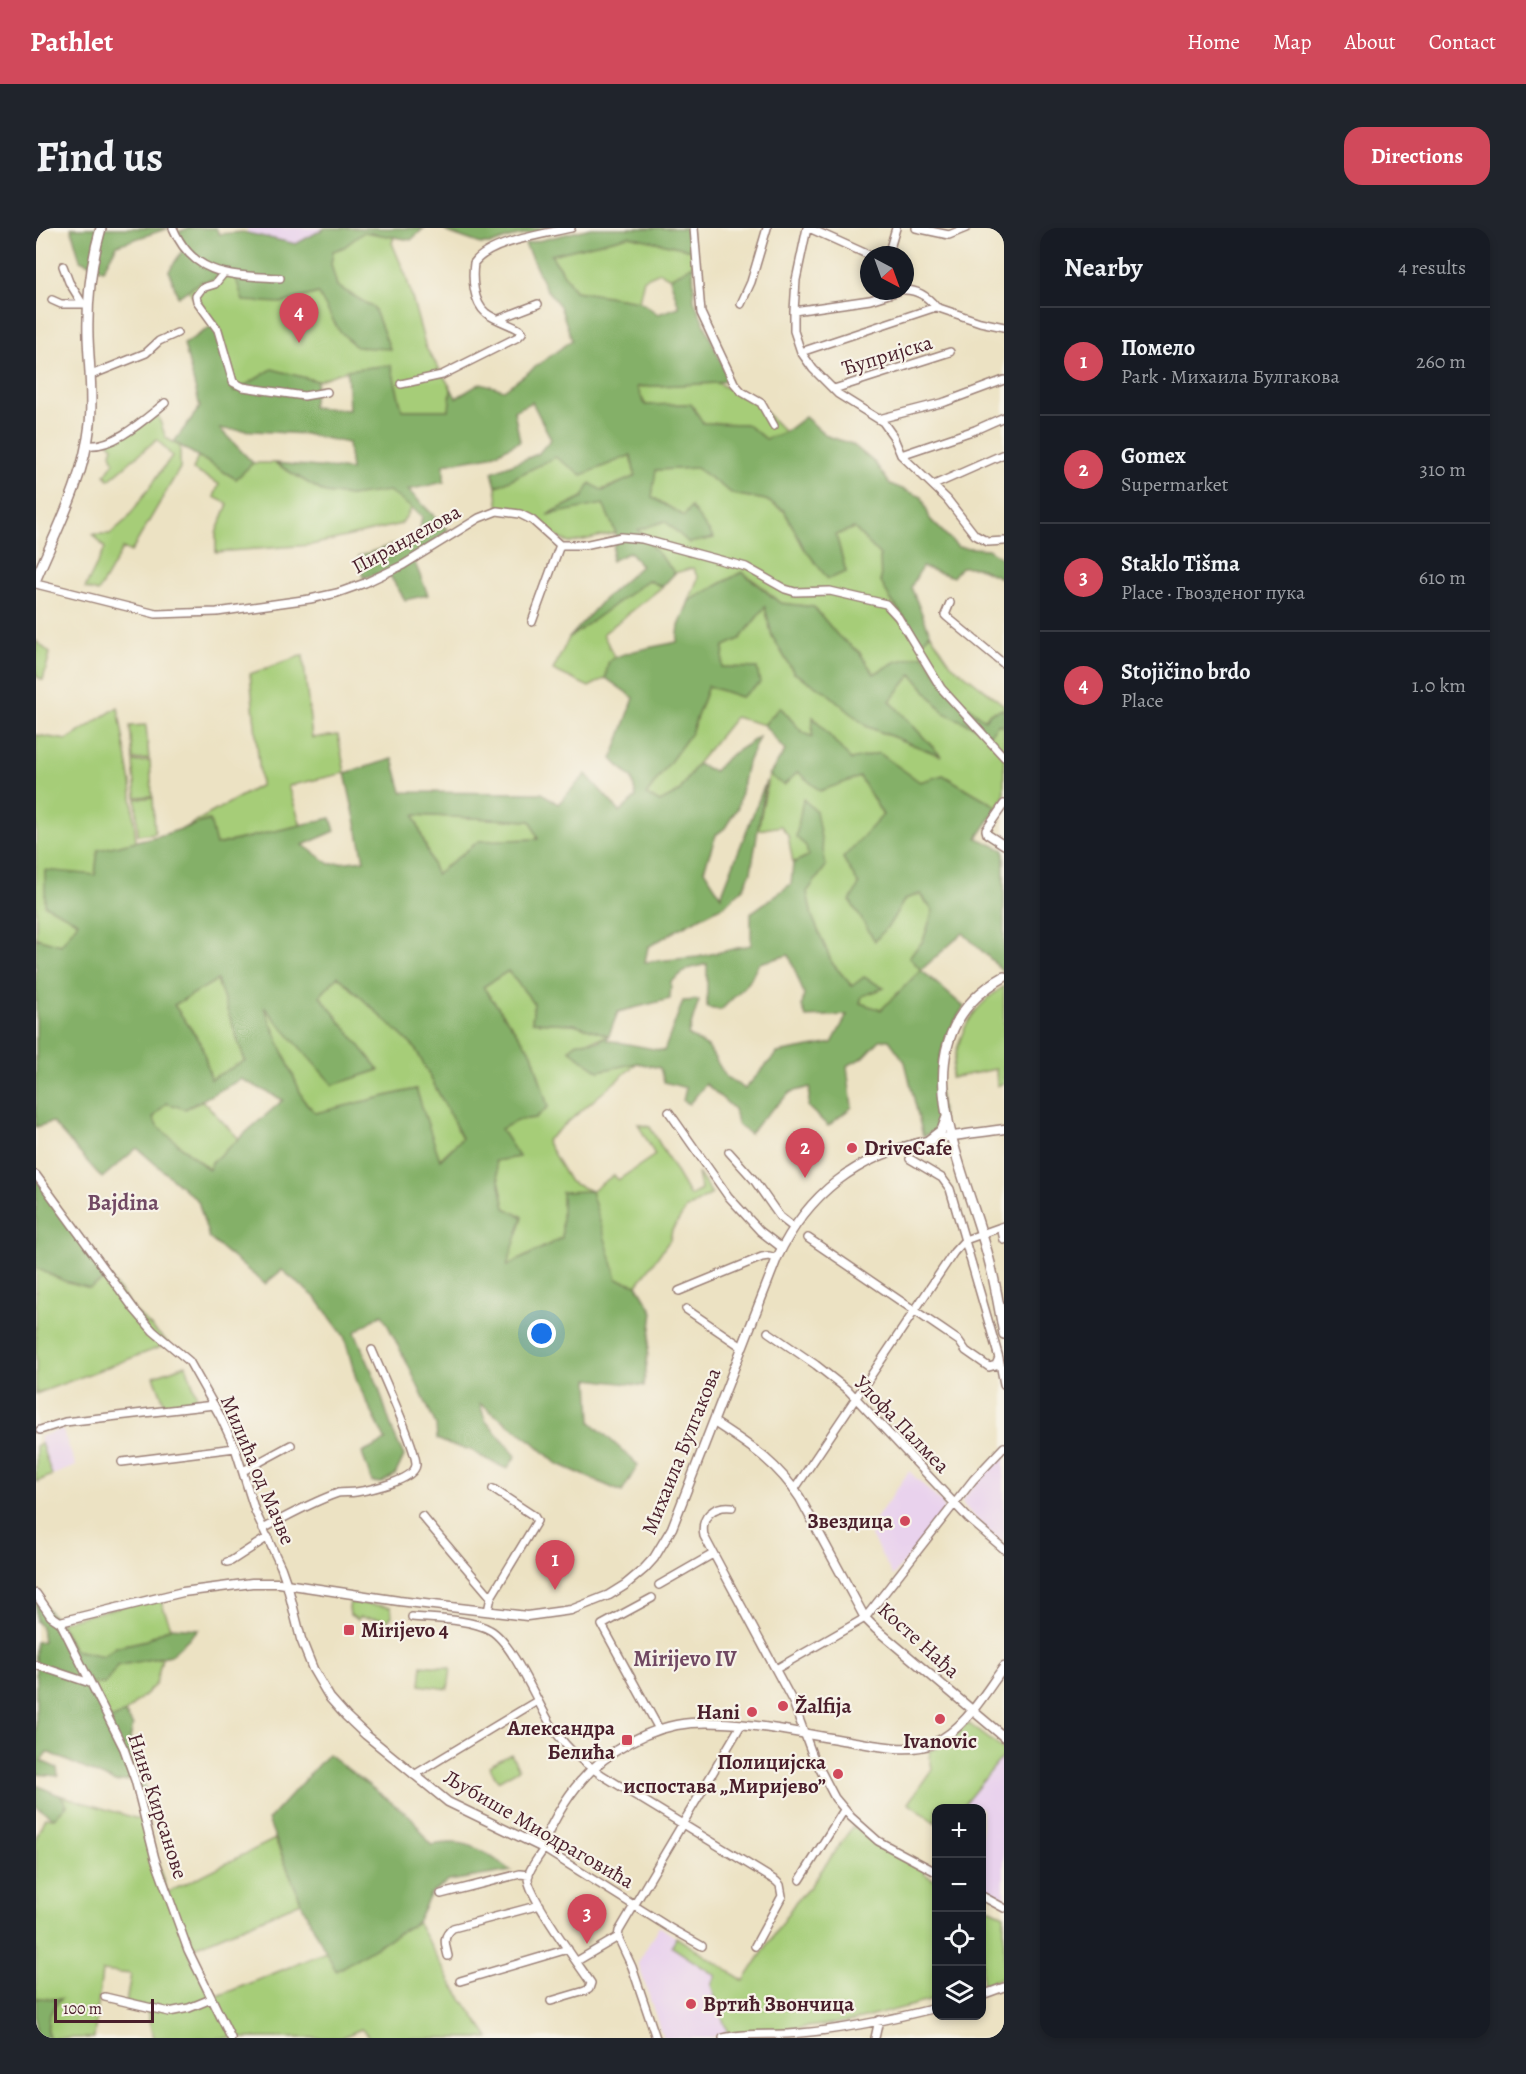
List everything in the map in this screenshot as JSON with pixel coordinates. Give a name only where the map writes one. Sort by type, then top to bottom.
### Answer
[{"type":"main road","points":[[36,579],[71,495],[87,445],[91,409],[91,375],[85,304],[101,228]]},
{"type":"main road","points":[[1004,977],[969,1005],[961,1017],[949,1041],[942,1074],[947,1117],[995,1282],[1004,1334]]},
{"type":"main road","points":[[929,1140],[941,1131],[947,1117]]},
{"type":"street","points":[[173,228],[184,248],[191,255],[223,274],[280,278]]},
{"type":"street","points":[[401,384],[442,375],[518,337],[522,333],[520,330],[488,315],[479,305],[473,281],[474,263],[484,253],[511,242],[571,228]]},
{"type":"street","points":[[693,228],[701,313],[734,382],[742,392],[761,403],[774,426]]},
{"type":"street","points":[[741,304],[751,282],[767,228]]},
{"type":"street","points":[[860,251],[808,228],[796,280],[794,310],[794,331],[801,352],[813,369],[834,389],[879,419],[890,430],[901,455],[934,485],[978,538],[988,542],[1004,541]]},
{"type":"street","points":[[891,246],[896,228]]},
{"type":"street","points":[[916,228],[949,235],[966,228]]},
{"type":"street","points":[[63,266],[69,282],[85,304]]},
{"type":"street","points":[[223,274],[215,284],[202,288],[196,296],[197,301],[218,330],[232,381],[243,387],[304,396],[327,392]]},
{"type":"street","points":[[914,291],[922,294],[936,307],[980,322],[1004,327]]},
{"type":"street","points":[[51,300],[60,304],[85,304]]},
{"type":"street","points":[[794,310],[870,300]]},
{"type":"street","points":[[499,319],[538,304]]},
{"type":"street","points":[[801,352],[936,307]]},
{"type":"street","points":[[91,375],[146,353],[159,342],[177,333]]},
{"type":"street","name":"Ћупријска","points":[[834,389],[950,352]]},
{"type":"street","points":[[879,419],[945,402],[1004,380]]},
{"type":"street","points":[[87,445],[99,445],[117,438],[138,425],[165,403]]},
{"type":"street","points":[[901,455],[975,430],[1004,417]]},
{"type":"street","points":[[934,485],[1004,454]]},
{"type":"street","name":"Пиранделова","points":[[36,584],[156,614],[217,612],[310,599],[365,583],[403,565],[479,518],[497,512],[520,514],[532,520],[560,545]]},
{"type":"street","points":[[532,622],[560,545],[584,545],[621,537],[642,539],[746,567],[785,589],[798,593],[830,591],[882,602],[890,607],[898,617],[941,688],[1004,757]]},
{"type":"street","points":[[950,603],[945,615],[1004,664]]},
{"type":"street","points":[[1004,804],[986,830],[987,834],[1004,845]]},
{"type":"street","points":[[669,1112],[728,1196],[760,1231],[782,1248]]},
{"type":"street","name":"Михаила Булгакова","points":[[60,1622],[159,1597],[205,1588],[252,1583],[287,1584],[399,1601],[527,1616],[554,1613],[594,1602],[625,1585],[654,1558],[672,1528],[777,1258],[794,1228],[820,1195],[849,1171],[882,1153],[929,1140],[1004,1129]]},
{"type":"street","points":[[729,1152],[754,1180],[780,1217],[794,1228]]},
{"type":"street","points":[[910,1159],[947,1183],[999,1358],[1004,1384]]},
{"type":"street","name":"Милића од Мачве","points":[[36,1175],[130,1304],[153,1330],[186,1358],[214,1405],[235,1448],[253,1505],[287,1584]]},
{"type":"street","points":[[794,1490],[954,1252],[965,1240],[1003,1227],[1004,1240]]},
{"type":"street","points":[[808,1238],[959,1341],[966,1351],[988,1367],[996,1365],[999,1358]]},
{"type":"street","points":[[679,1290],[762,1257],[777,1258]]},
{"type":"street","points":[[686,1309],[742,1347]]},
{"type":"street","name":"Улофа Палмеа","points":[[768,1332],[816,1365],[857,1398],[955,1504],[1004,1549]]},
{"type":"street","points":[[263,1529],[310,1504],[340,1492],[380,1488],[402,1479],[413,1471],[416,1465],[410,1442],[372,1350]]},
{"type":"street","points":[[40,1430],[65,1422],[214,1405]]},
{"type":"street","name":"Косте Нађа","points":[[714,1422],[768,1459],[794,1490],[865,1618],[1004,1737]]},
{"type":"street","points":[[243,1471],[291,1445]]},
{"type":"street","points":[[776,1669],[865,1618],[982,1468],[1004,1447]]},
{"type":"street","points":[[122,1462],[235,1448]]},
{"type":"street","points":[[488,1611],[491,1597],[537,1521],[534,1516],[493,1489]]},
{"type":"street","points":[[732,1507],[717,1508],[709,1513],[704,1522],[704,1536],[795,1706],[804,1734],[828,1786],[844,1810],[878,1841],[932,1870]]},
{"type":"street","points":[[422,1516],[491,1597]]},
{"type":"street","points":[[227,1562],[268,1537]]},
{"type":"street","points":[[659,1585],[713,1554]]},
{"type":"street","name":"Љубише Миодраговића","points":[[287,1584],[292,1609],[308,1658],[324,1688],[354,1725],[454,1805],[543,1848],[670,1929],[702,1946]]},
{"type":"street","name":"Нине Кирсанове","points":[[36,1594],[51,1616],[60,1622],[131,1767],[151,1843],[188,1950],[231,2038]]},
{"type":"street","points":[[652,1598],[602,1625],[659,1729]]},
{"type":"street","points":[[412,1617],[468,1623],[491,1630],[509,1650],[551,1726],[567,1745],[593,1769],[780,1885],[782,1896],[755,1946]]},
{"type":"street","points":[[36,1665],[90,1683]]},
{"type":"street","points":[[551,2001],[589,1989],[591,1983],[540,1905],[530,1885],[529,1875],[559,1812],[572,1792],[593,1769],[636,1738],[659,1729],[689,1723],[741,1725],[916,1748],[935,1743],[958,1727],[1004,1667]]},
{"type":"street","points":[[414,1775],[537,1701]]},
{"type":"street","points":[[634,1905],[741,1725]]},
{"type":"street","points":[[800,1880],[844,1810]]},
{"type":"street","points":[[441,1894],[520,1874],[529,1875]]},
{"type":"street","points":[[986,1899],[1004,1908]]},
{"type":"street","points":[[448,1956],[444,1941],[445,1936],[453,1928],[540,1905]]},
{"type":"street","name":"Љубише Миодраговића","points":[[618,1937],[634,1905]]},
{"type":"street","points":[[577,1961],[618,1937],[632,1966],[656,2038]]},
{"type":"street","points":[[460,1981],[568,1949]]},
{"type":"street","points":[[986,1993],[1004,1988]]},
{"type":"street","points":[[105,1997],[169,2012],[189,2008],[211,1999]]},
{"type":"street","points":[[723,2038],[741,2035],[801,2033],[932,2009]]},
{"type":"street","points":[[874,2038],[879,2020]]},
{"type":"shaded area","points":[[247,228],[343,228],[344,242],[248,248]]},
{"type":"shaded area","points":[[62,1429],[76,1466],[52,1475],[39,1437]]},
{"type":"shaded area","points":[[1004,1452],[1004,1542],[991,1534],[962,1501],[980,1477]]},
{"type":"shaded area","name":"Звездица","points":[[909,1471],[942,1503],[944,1508],[893,1576],[868,1530]]},
{"type":"shaded area","points":[[1004,1755],[1004,1900],[986,1890],[986,1804],[964,1804]]},
{"type":"shaded area","name":"Вртић Звончица","points":[[659,1926],[733,1976],[729,2032],[709,2038],[663,2038],[638,1963]]},
{"type":"green space","points":[[71,228],[169,228],[117,245],[103,270],[80,260]]},
{"type":"green space","points":[[189,228],[216,228],[219,234],[243,232],[296,244],[325,228],[424,228],[411,240],[364,232],[344,247],[333,251],[331,264],[337,286],[374,308],[390,349],[356,347],[338,329],[318,293],[281,303],[243,301],[235,275],[200,282],[178,297],[169,271],[184,248],[175,233]]},
{"type":"green space","points":[[443,228],[546,228],[547,230],[492,244],[481,244],[447,232]]},
{"type":"green space","points":[[591,228],[689,228],[692,250],[629,236],[551,255],[575,291],[639,301],[658,314],[679,307],[670,278],[693,265],[694,300],[729,380],[717,383],[637,387],[645,405],[691,404],[703,423],[746,424],[766,439],[785,432],[805,417],[827,436],[852,444],[875,463],[890,484],[922,497],[930,519],[958,547],[988,549],[1004,560],[1004,579],[976,567],[961,567],[953,577],[922,567],[911,587],[930,633],[920,645],[911,626],[891,600],[881,582],[880,555],[854,528],[836,535],[846,572],[828,579],[804,548],[784,510],[766,500],[733,494],[696,468],[656,470],[652,497],[684,516],[691,507],[714,538],[689,543],[665,521],[638,530],[675,573],[662,587],[648,580],[569,638],[603,600],[641,566],[630,552],[611,561],[616,533],[603,504],[547,515],[583,497],[590,483],[603,491],[635,476],[631,455],[582,475],[555,457],[496,487],[492,472],[538,454],[551,439],[532,402],[514,411],[520,441],[491,456],[444,464],[444,482],[408,490],[448,530],[413,558],[428,595],[405,600],[387,571],[363,578],[359,556],[419,536],[422,516],[389,491],[350,496],[325,493],[275,463],[351,470],[348,443],[305,434],[220,429],[253,463],[236,479],[174,442],[200,407],[184,344],[215,324],[234,392],[272,369],[317,381],[312,407],[349,410],[347,370],[391,365],[402,410],[449,410],[451,388],[456,398],[481,383],[504,390],[572,340],[560,306],[546,289],[525,244]]},
{"type":"green space","points":[[364,231],[394,237],[392,243],[406,276],[426,348],[451,388],[450,410],[402,410],[391,365],[347,370],[317,381],[272,369],[234,393],[215,324],[188,290],[200,282],[236,275],[281,303],[319,293],[338,329],[390,349],[374,308],[337,286],[331,264],[333,251],[344,247]]},
{"type":"green space","points":[[629,236],[692,250],[693,265],[670,278],[660,272],[644,279],[639,301],[575,291],[551,255]]},
{"type":"green space","points":[[717,383],[753,400],[785,432],[766,440],[746,424],[703,423],[691,404],[646,405],[636,387]]},
{"type":"green space","points":[[156,410],[166,438],[180,446],[180,468],[131,552],[123,548],[98,592],[85,588],[105,548],[93,534],[110,534],[127,519],[172,456],[157,439],[109,480],[105,475],[114,462],[111,453],[113,447],[108,442]]},
{"type":"green space","points":[[631,455],[635,477],[583,497],[550,513],[603,504],[616,533],[570,543],[551,533],[523,512],[499,509],[496,487],[555,457],[582,475]]},
{"type":"green space","points":[[198,456],[236,479],[253,463],[275,463],[325,493],[350,496],[389,490],[412,508],[401,524],[311,545],[216,552],[216,533],[228,504],[214,497],[219,484],[193,470]]},
{"type":"green space","points":[[696,468],[733,494],[766,500],[784,511],[804,548],[846,572],[836,535],[854,528],[880,555],[881,582],[891,600],[911,626],[920,644],[930,633],[951,664],[1004,705],[1004,709],[990,713],[985,720],[951,693],[923,655],[895,662],[874,674],[859,652],[838,636],[814,607],[780,603],[742,572],[689,601],[698,578],[693,568],[675,573],[637,530],[665,521],[689,543],[691,507],[684,516],[652,497],[655,470]]},
{"type":"green space","points":[[742,572],[780,603],[814,607],[838,636],[859,652],[874,674],[895,662],[923,655],[951,693],[985,720],[990,713],[1004,709],[1004,727],[999,724],[990,734],[944,713],[912,674],[890,701],[941,756],[866,726],[825,691],[794,673],[772,636],[765,607],[740,639],[724,646],[722,667],[757,668],[760,683],[741,697],[708,686],[691,733],[646,795],[660,802],[679,792],[697,764],[714,771],[729,756],[759,737],[746,767],[738,807],[725,828],[716,835],[704,870],[721,896],[766,781],[751,872],[744,887],[725,905],[648,947],[645,962],[698,957],[751,945],[751,913],[791,884],[793,863],[808,856],[806,846],[796,837],[803,799],[816,811],[826,866],[807,892],[812,916],[832,963],[852,986],[864,977],[884,988],[862,996],[860,1003],[881,1010],[921,970],[964,1007],[948,1034],[939,1064],[941,1122],[934,1131],[923,1136],[905,1062],[889,1040],[880,1040],[864,1057],[847,1066],[852,1107],[828,1126],[808,1107],[810,1087],[791,1092],[760,1121],[750,1134],[737,1124],[734,1109],[706,1084],[689,1104],[683,1101],[686,1088],[664,1082],[660,1068],[637,1063],[599,1071],[569,1050],[578,1042],[599,1041],[608,1035],[574,1024],[532,1022],[534,1003],[508,971],[483,987],[532,1053],[548,1107],[535,1118],[518,1120],[501,1129],[519,1157],[495,1161],[505,1208],[523,1217],[507,1266],[562,1238],[562,1192],[591,1191],[617,1279],[637,1285],[653,1312],[644,1386],[589,1379],[591,1422],[638,1465],[622,1492],[556,1463],[533,1442],[480,1404],[485,1420],[516,1456],[507,1469],[471,1450],[437,1439],[436,1425],[382,1314],[355,1332],[404,1456],[395,1475],[381,1483],[372,1482],[362,1453],[386,1441],[357,1382],[344,1336],[316,1298],[282,1270],[265,1284],[209,1238],[198,1201],[137,1148],[102,1178],[52,1122],[36,1127],[36,938],[61,945],[78,922],[45,905],[45,870],[95,875],[98,850],[162,835],[210,820],[216,845],[331,818],[335,831],[303,845],[330,864],[364,860],[345,773],[393,759],[402,792],[542,793],[558,804],[586,774],[620,812],[636,797],[632,779],[612,759],[634,698],[606,678],[608,663],[629,652],[677,642],[679,626],[689,601]],"holes":[[[414,815],[531,821],[538,839],[479,841],[436,874]],[[789,955],[804,994],[802,1006],[806,1017],[847,1015],[832,1043],[777,1053],[745,1089],[726,1077],[708,1047],[688,1035],[699,1000],[683,1001],[664,1051],[607,1040],[618,1012],[670,999],[671,982],[688,969],[707,964],[707,1008],[721,1010],[749,982],[759,963]],[[338,976],[415,1048],[462,1138],[440,1160],[416,1089],[316,1113],[304,1101],[264,1007],[333,1085],[379,1070],[320,996]],[[217,980],[245,1061],[211,1079],[201,1043],[174,1005]],[[241,1079],[283,1100],[212,1162],[209,1170],[157,1126],[153,1118],[166,1103],[185,1109]]]},
{"type":"green space","points":[[649,579],[662,587],[603,634],[615,658],[609,663],[606,678],[589,687],[553,670],[569,638]]},
{"type":"green space","points":[[765,607],[772,636],[794,673],[825,691],[868,727],[940,755],[890,701],[912,674],[944,713],[1004,727],[1004,796],[998,807],[943,775],[920,782],[879,753],[851,761],[814,718],[813,738],[802,732],[780,707],[764,725],[735,717],[697,764],[679,792],[660,802],[646,795],[691,733],[708,686],[741,697],[757,668],[722,667],[724,646],[740,639]]},
{"type":"green space","points":[[36,641],[50,653],[43,680],[36,676]]},
{"type":"green space","points":[[303,655],[312,738],[338,735],[345,773],[288,786],[301,825],[215,845],[209,820],[184,828],[261,785],[250,674]]},
{"type":"green space","points":[[118,707],[131,783],[136,841],[98,850],[95,875],[45,871],[79,922],[61,945],[36,938],[36,735],[67,740]]},
{"type":"green space","points":[[780,707],[802,732],[812,737],[813,717],[851,760],[879,753],[920,782],[943,775],[998,807],[977,838],[1004,850],[1004,972],[963,933],[921,970],[909,957],[923,941],[933,911],[920,894],[905,899],[889,925],[875,941],[850,901],[859,885],[843,858],[883,815],[860,777],[820,791],[798,772],[784,785],[769,775],[785,751],[764,725]]},
{"type":"green space","points":[[146,725],[149,759],[133,760],[130,726]]},
{"type":"green space","points":[[150,761],[152,796],[136,797],[133,762]]},
{"type":"green space","points":[[798,772],[820,791],[860,776],[883,816],[843,858],[889,925],[905,899],[920,894],[933,911],[923,941],[909,957],[921,970],[881,1010],[860,1003],[862,996],[884,988],[852,986],[832,963],[812,916],[807,892],[815,811],[803,800],[808,856],[793,863],[788,835],[781,826],[758,830],[769,775],[784,785]]},
{"type":"green space","points":[[153,797],[155,833],[138,835],[136,799]]},
{"type":"green space","points":[[414,815],[531,821],[539,839],[479,841],[436,874]]},
{"type":"green space","points":[[508,971],[534,1003],[532,1022],[574,1024],[609,1035],[578,1043],[569,1050],[599,1071],[637,1063],[546,1141],[570,1182],[591,1191],[614,1175],[618,1180],[655,1155],[638,1124],[650,1127],[690,1196],[701,1190],[698,1173],[712,1194],[686,1209],[672,1230],[670,1240],[637,1285],[617,1279],[562,1238],[506,1266],[523,1217],[505,1208],[495,1161],[519,1157],[500,1129],[518,1120],[535,1118],[548,1107],[532,1053],[483,987]]},
{"type":"green space","points":[[338,976],[415,1048],[462,1138],[439,1160],[416,1089],[316,1113],[304,1101],[263,1005],[333,1085],[379,1070],[320,996]]},
{"type":"green space","points":[[217,980],[245,1061],[211,1079],[201,1043],[174,1005]]},
{"type":"green space","points":[[1004,986],[1004,1083],[997,1086],[996,1069],[951,1078],[957,1049],[966,1025],[981,1005]]},
{"type":"green space","points":[[203,1101],[239,1139],[212,1162],[210,1170],[157,1126],[153,1118],[166,1103],[185,1109]]},
{"type":"green space","points":[[36,1178],[109,1277],[90,1288],[64,1281],[36,1268]]},
{"type":"green space","points":[[36,1267],[109,1277],[134,1310],[169,1344],[36,1394]]},
{"type":"green space","points":[[186,1365],[197,1397],[166,1408],[154,1376]]},
{"type":"green space","points":[[41,1443],[52,1475],[36,1482],[36,1446]]},
{"type":"green space","points":[[36,1594],[56,1620],[74,1650],[103,1656],[116,1647],[147,1640],[171,1627],[199,1629],[171,1655],[117,1666],[105,1684],[86,1683],[94,1692],[108,1717],[114,1719],[125,1713],[133,1726],[130,1739],[154,1817],[148,1823],[135,1780],[115,1782],[47,1752],[41,1761],[57,1768],[58,1776],[36,1774],[36,1642],[43,1641],[41,1627],[36,1621]]},
{"type":"green space","points":[[159,1597],[171,1627],[147,1640],[116,1647],[103,1656],[74,1650],[60,1622]]},
{"type":"green space","points":[[350,1602],[391,1607],[392,1616],[386,1622],[381,1623],[381,1619],[359,1617],[358,1620],[350,1615]]},
{"type":"green space","points":[[162,1658],[156,1684],[125,1713],[114,1719],[108,1717],[90,1683],[105,1684],[117,1666],[134,1661]]},
{"type":"green space","points":[[422,1665],[451,1668],[448,1689],[420,1685]]},
{"type":"green space","points":[[968,1723],[1004,1750],[1004,1755],[964,1804],[932,1804],[932,1820],[908,1803],[932,1769],[929,1751],[947,1743]]},
{"type":"green space","points":[[328,1754],[412,1818],[431,1845],[465,1844],[483,1851],[511,1871],[449,1881],[431,1893],[417,1922],[336,1971],[304,1909],[268,1820]]},
{"type":"green space","points":[[511,1754],[519,1769],[498,1781],[489,1766]]},
{"type":"green space","points":[[36,1785],[61,1796],[67,1805],[54,1818],[36,1806]]},
{"type":"green space","points":[[59,1795],[145,1821],[167,1893],[275,1839],[301,1902],[188,1950],[211,1999],[326,1952],[336,1970],[417,1922],[452,1984],[489,2038],[371,2038],[361,2029],[341,2038],[153,2038],[146,2007],[126,2003],[131,1974],[102,1971],[94,2038],[49,2038],[47,2027],[49,2017],[60,2000],[36,1998],[36,1838],[45,1817],[54,1818],[67,1805]]},
{"type":"green space","points":[[853,1826],[893,1854],[925,1871],[924,1874],[932,1879],[932,2000],[853,2021],[729,2037],[711,1985],[716,1976],[672,1947],[676,1937],[744,1981],[796,1901],[809,1888]]},
{"type":"green space","points":[[986,1907],[1004,1915],[1004,1978],[986,1983]]},
{"type":"green space","points":[[36,1998],[61,1999],[49,2017],[49,2038],[36,2038]]},
{"type":"place","name":"Stojičino brdo","points":[[299,343]]},
{"type":"place","name":"DriveCafe","points":[[852,1148]]},
{"type":"place","name":"Gomex","points":[[805,1178]]},
{"type":"place","name":"Звездица","points":[[905,1521]]},
{"type":"place","name":"Помело","points":[[555,1590]]},
{"type":"place","name":"Mirijevo 4","points":[[349,1630]]},
{"type":"place","name":"Žalfija","points":[[783,1706]]},
{"type":"place","name":"Hani","points":[[752,1712]]},
{"type":"place","name":"Ivanovic","points":[[940,1719]]},
{"type":"place","name":"Александра Белића","points":[[627,1740]]},
{"type":"place","name":"Полицијска испостава „Миријево”","points":[[838,1774]]},
{"type":"place","name":"Staklo Tišma","points":[[587,1944]]},
{"type":"place","name":"Вртић Звончица","points":[[691,2004]]},
{"type":"district","name":"Bajdina","points":[[123,1202]]},
{"type":"district","name":"Mirijevo IV","points":[[685,1658]]}]
